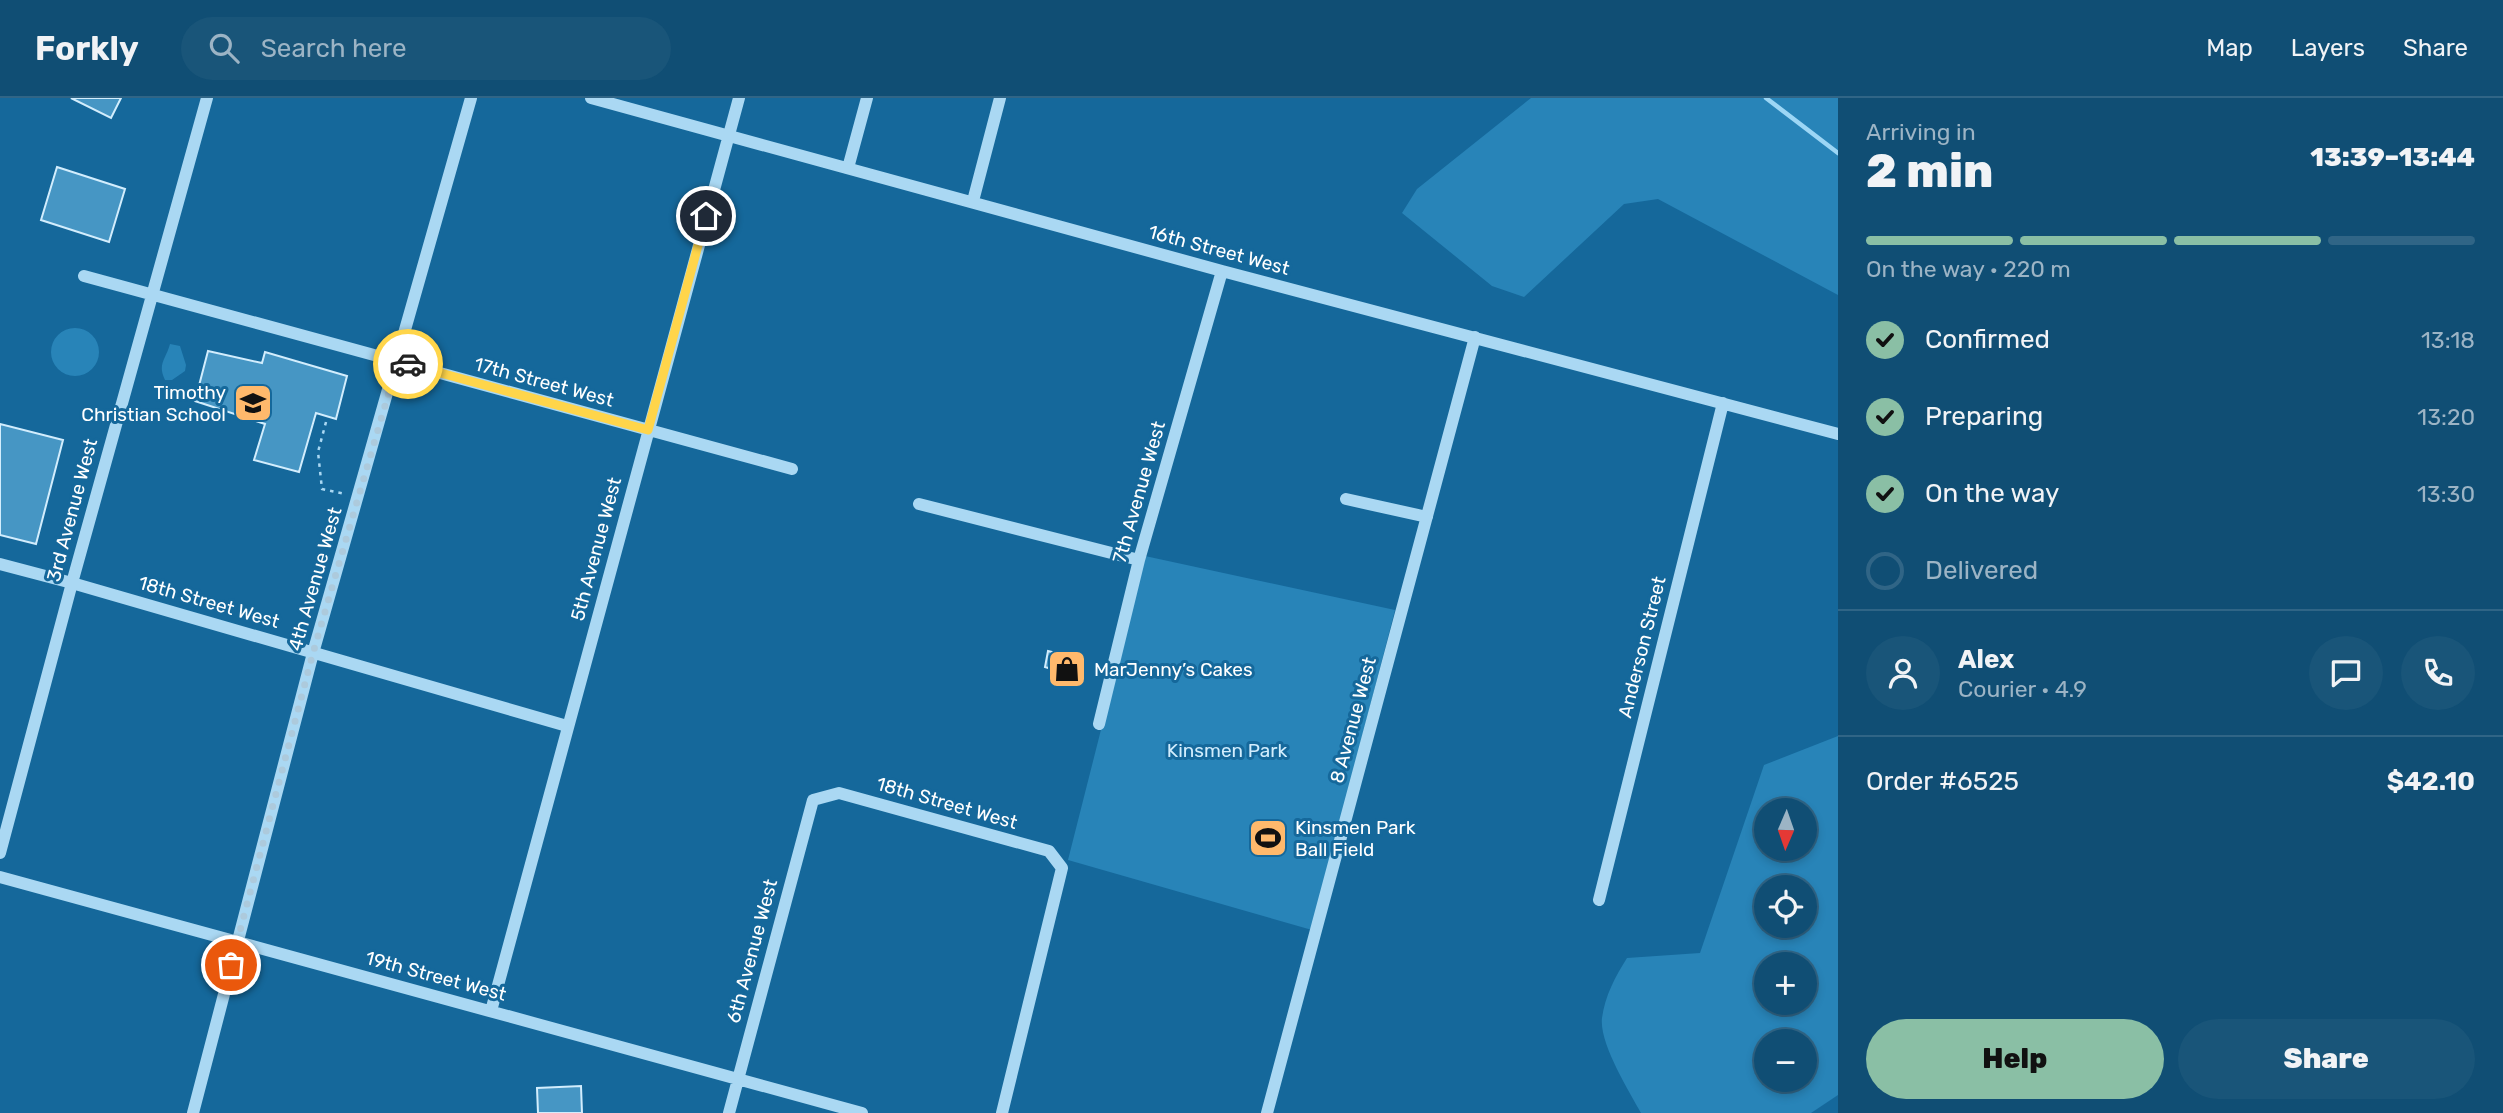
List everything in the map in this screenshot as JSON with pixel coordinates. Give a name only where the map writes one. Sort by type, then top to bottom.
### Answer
[{"type":"street","name":"3rd Avenue West","points":[[0,853],[207,98]]},
{"type":"street","name":"4th Avenue West","points":[[193,1113],[313,653],[471,98]]},
{"type":"street","name":"16th Street West","points":[[591,98],[1222,271],[1838,433]]},
{"type":"street","name":"5th Avenue West","points":[[491,1011],[738,98]]},
{"type":"street","points":[[848,168],[867,98]]},
{"type":"street","points":[[973,201],[1000,98]]},
{"type":"street","name":"7th Avenue West","points":[[1099,724],[1139,560],[1222,271]]},
{"type":"street","name":"17th Street West","points":[[84,276],[792,469]]},
{"type":"street","name":"8 Avenue West","points":[[1268,1113],[1475,337]]},
{"type":"street","name":"Anderson Street","points":[[1599,900],[1723,403]]},
{"type":"street","points":[[1346,499],[1427,517]]},
{"type":"street","points":[[919,505],[1139,560]]},
{"type":"street","name":"18th Street West","points":[[0,564],[567,726]]},
{"type":"street","name":"18th Street West","points":[[813,800],[839,793],[865,800],[1049,851],[1062,868],[1002,1113]]},
{"type":"street","name":"6th Avenue West","points":[[729,1113],[813,800]]},
{"type":"street","name":"19th Street West","points":[[0,877],[862,1113]]},
{"type":"path","points":[[326,422],[318,452],[322,489],[358,498]]},
{"type":"green space","points":[[1531,98],[1838,98],[1838,295],[1658,199],[1624,204],[1524,297],[1492,286],[1402,213],[1417,189]]},
{"type":"green space","points":[[75,328],[92,335],[99,352],[92,369],[75,376],[58,369],[51,352],[58,335]]},
{"type":"green space","points":[[170,344],[180,346],[186,365],[185,371],[172,380],[165,380],[162,366]]},
{"type":"green space","name":"Kinsmen Park","points":[[1145,556],[1395,610],[1312,930],[1068,860]]},
{"type":"green space","points":[[1838,736],[1838,1095],[1811,1113],[1641,1113],[1605,1040],[1602,1018],[1608,994],[1627,958],[1700,953],[1764,765]]},
{"type":"building","points":[[71,98],[121,98],[111,118]]},
{"type":"building","points":[[57,167],[125,189],[109,242],[41,220]]},
{"type":"building","points":[[208,351],[262,363],[265,352],[347,376],[336,419],[316,413],[299,472],[254,460],[265,424],[195,401]]},
{"type":"building","points":[[0,424],[63,440],[36,544],[0,535]]},
{"type":"building","points":[[1048,651],[1076,658],[1071,675],[1045,667]]},
{"type":"building","points":[[581,1086],[582,1113],[538,1113],[537,1088]]},
{"type":"waterway","points":[[1766,98],[1838,153]]},
{"type":"way so far","points":[[231,965],[313,653],[398,361],[408,364]]},
{"type":"place","name":"Timothy Christian School","points":[[253,403]]},
{"type":"place","name":"MarJenny’s Cakes","points":[[1067,669]]},
{"type":"place","name":"Kinsmen Park Ball Field","points":[[1268,838]]},
{"type":"route","points":[[408,364],[648,430],[706,216]]}]
